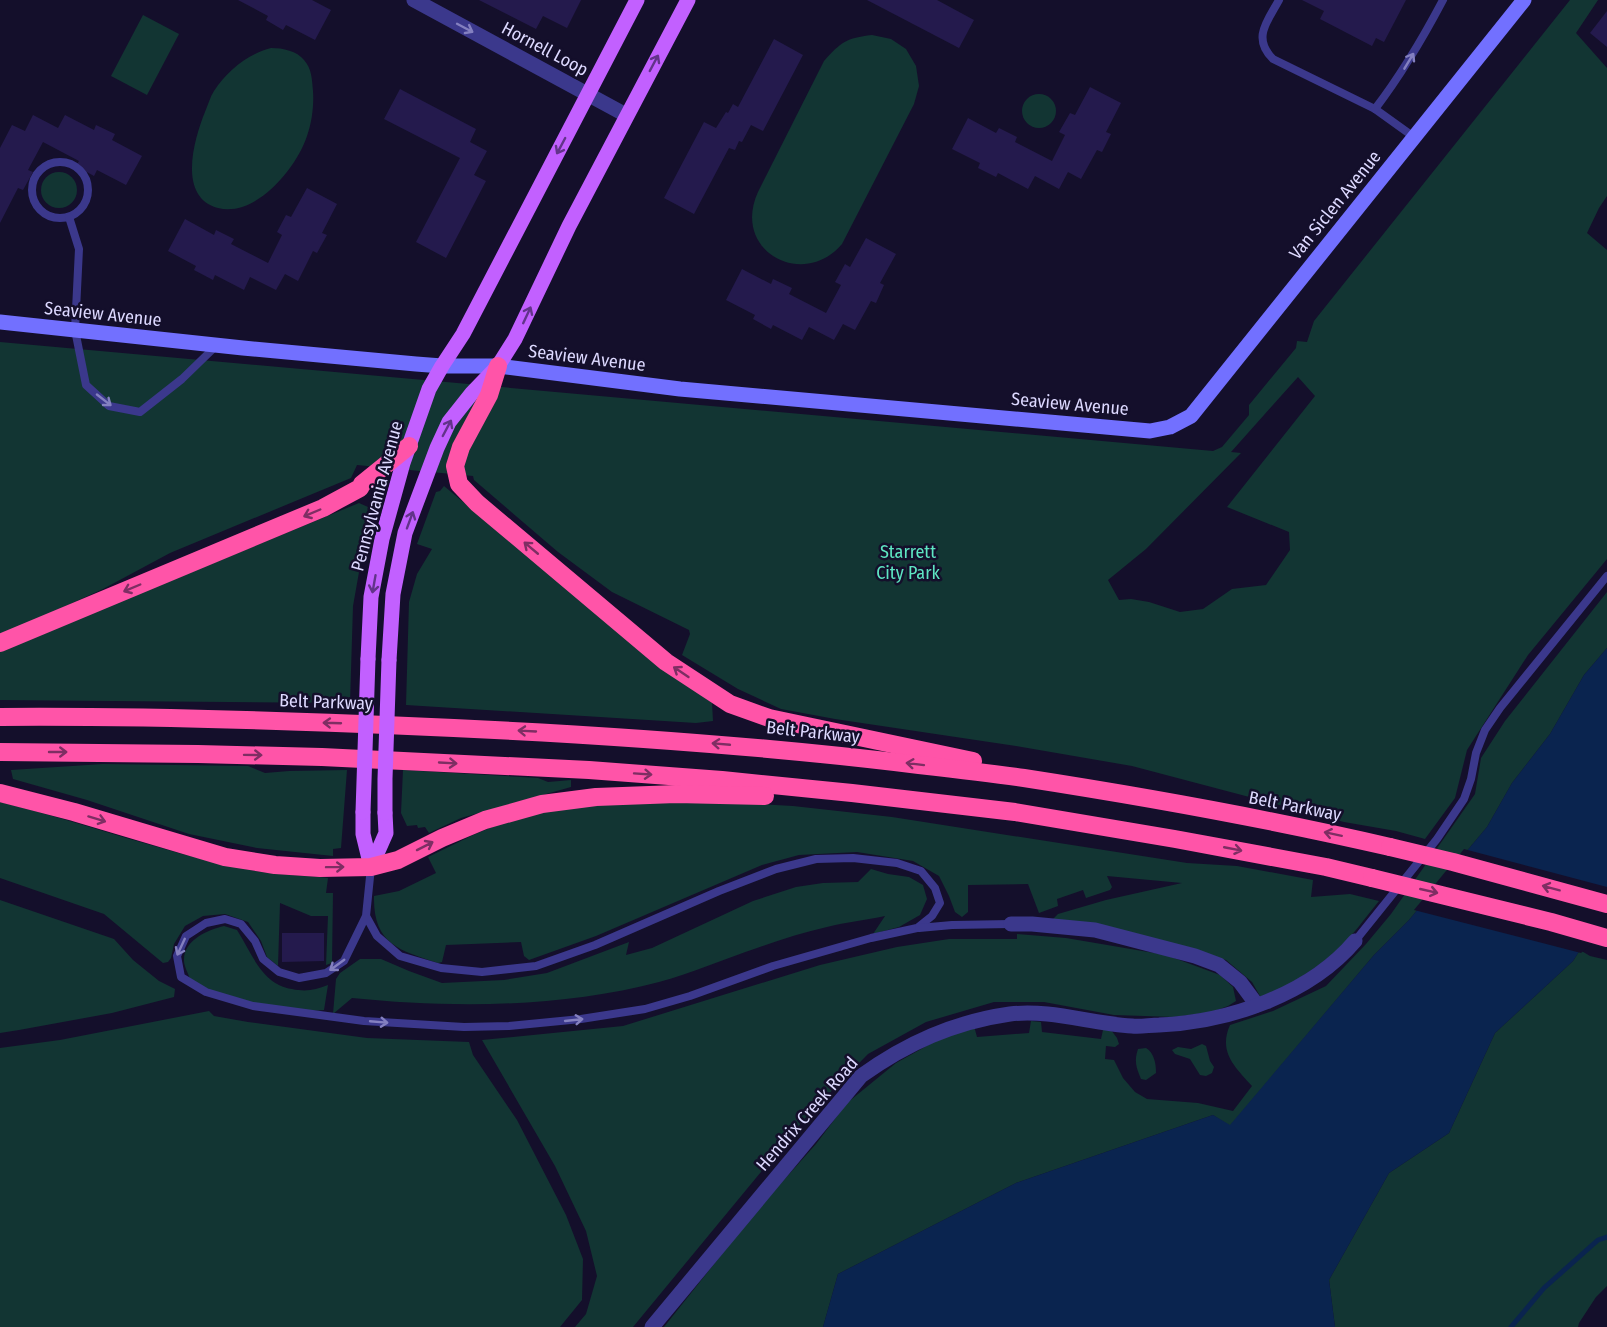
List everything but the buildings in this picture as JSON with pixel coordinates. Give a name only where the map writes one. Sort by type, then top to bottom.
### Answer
[{"type":"highway","points":[[498,366],[489,394],[460,447],[455,466],[459,484],[477,502],[657,655],[695,682],[730,704],[770,718],[1180,804]]},
{"type":"highway","points":[[0,643],[323,508],[360,488],[409,446]]},
{"type":"highway","name":"Belt Parkway","points":[[0,717],[279,721],[588,734],[857,757],[1022,777],[1180,804],[1337,835],[1463,865],[1607,904]]},
{"type":"highway","points":[[0,752],[322,757],[589,770],[722,780],[1015,812],[1326,867],[1528,916],[1607,938]]},
{"type":"highway","points":[[0,793],[74,812],[225,857],[320,868],[371,867],[398,860],[485,820],[542,804],[596,797],[675,794],[754,795],[1175,839]]},
{"type":"main road","name":"Pennsylvania Avenue","points":[[371,867],[363,834],[363,812],[371,597],[382,539],[409,446],[429,389],[463,334],[638,0]]},
{"type":"main road","name":"Pennsylvania Avenue","points":[[371,867],[386,833],[385,779],[393,594],[405,533],[449,422],[498,366],[515,339],[569,226],[688,0]]},
{"type":"street","name":"Hornell Loop","points":[[414,0],[626,115]]},
{"type":"street","name":"Van Siclen Avenue","points":[[1170,427],[1191,416],[1524,0]]},
{"type":"street","name":"Seaview Avenue","points":[[0,322],[442,366],[498,366],[680,389],[1150,431],[1170,427]]},
{"type":"street","points":[[1011,924],[1095,930],[1195,957],[1219,965],[1240,982],[1257,1005]]},
{"type":"street","name":"Hendrix Creek Road","points":[[652,1327],[861,1076],[919,1040],[978,1020],[1012,1014],[1047,1014],[1133,1026],[1202,1021],[1257,1005],[1305,984],[1341,957],[1355,941]]},
{"type":"lane","points":[[1279,0],[1265,26],[1261,39],[1265,51],[1273,59],[1375,109],[1414,137]]},
{"type":"lane","points":[[1375,109],[1397,81],[1443,0]]},
{"type":"lane","points":[[61,162],[70,164],[85,177],[88,186],[84,205],[69,217],[52,217],[44,213],[34,199],[33,182],[37,174],[51,164],[61,162]]},
{"type":"lane","points":[[69,217],[79,249],[75,330],[86,385],[109,406],[140,412],[182,379],[217,345]]},
{"type":"lane","points":[[1355,941],[1431,847],[1464,799],[1476,753],[1485,730],[1500,708],[1607,576]]},
{"type":"lane","points":[[366,916],[377,936],[400,956],[441,968],[482,972],[536,966],[595,945],[776,869],[816,859],[854,858],[897,863],[921,871],[935,888],[940,903],[932,916],[917,928]]},
{"type":"lane","points":[[371,867],[366,916],[344,961],[326,973],[299,978],[279,972],[263,959],[255,941],[241,924],[225,919],[206,923],[186,936],[177,956],[181,976],[206,992],[253,1006],[364,1021],[464,1027],[509,1026],[581,1020],[645,1009],[690,996],[773,966],[871,938],[917,928],[1011,924]]},
{"type":"green space","name":"Starrett City Park","points":[[1570,0],[1598,0],[1576,33],[1607,68],[1607,196],[1587,233],[1607,250],[1607,559],[1528,655],[1467,750],[1455,798],[1425,839],[1396,831],[1344,822],[1132,766],[781,709],[738,689],[682,655],[690,634],[689,630],[612,592],[558,552],[474,480],[473,476],[357,465],[351,478],[170,553],[103,589],[0,634],[0,342],[1213,451],[1222,447],[1249,415],[1249,405],[1296,348],[1297,341],[1307,342],[1314,321]],"holes":[[[1298,377],[1315,396],[1227,507],[1289,532],[1290,550],[1266,585],[1232,589],[1203,609],[1180,612],[1149,602],[1119,600],[1108,580],[1146,549],[1241,453],[1231,452]]]},
{"type":"green space","points":[[143,15],[179,34],[147,95],[111,76]]},
{"type":"green space","points":[[872,35],[891,39],[906,49],[916,66],[919,86],[914,104],[842,244],[826,257],[809,264],[791,263],[775,257],[762,247],[754,231],[752,213],[758,192],[824,61],[845,42]]},
{"type":"green space","points":[[271,48],[294,52],[309,67],[313,102],[307,136],[294,162],[273,187],[260,198],[232,209],[218,208],[205,202],[197,192],[193,180],[193,151],[201,123],[213,93],[225,77],[246,59]]},
{"type":"green space","points":[[1039,94],[1051,99],[1056,111],[1051,123],[1039,128],[1027,123],[1022,111],[1027,99]]},
{"type":"green space","points":[[59,172],[72,177],[77,190],[72,203],[59,208],[46,203],[41,190],[46,177]]},
{"type":"green space","points":[[444,486],[656,662],[712,703],[713,721],[696,723],[406,705],[409,602],[417,574],[432,549],[417,544],[436,492]]},
{"type":"green space","points":[[359,503],[368,507],[353,606],[350,703],[0,700],[0,651]]},
{"type":"green space","points":[[1607,592],[1607,648],[1584,675],[1550,734],[1512,783],[1487,827],[1409,920],[1374,955],[1230,1126],[1213,1115],[1016,1183],[838,1274],[823,1327],[664,1327],[757,1210],[816,1144],[847,1103],[896,1063],[941,1038],[974,1026],[977,1037],[1029,1033],[1031,1021],[1041,1022],[1042,1032],[1101,1039],[1103,1030],[1111,1030],[1119,1044],[1115,1047],[1106,1046],[1105,1059],[1114,1060],[1123,1078],[1135,1092],[1147,1099],[1198,1103],[1233,1111],[1252,1086],[1234,1065],[1227,1051],[1226,1043],[1230,1025],[1273,1011],[1326,986],[1366,944],[1391,914],[1475,794],[1481,758],[1505,721]]},
{"type":"green space","points":[[103,764],[248,766],[265,773],[347,770],[341,848],[333,849],[333,856],[257,848],[189,834],[87,800],[13,779],[11,770]]},
{"type":"green space","points":[[403,770],[538,778],[548,782],[571,780],[571,787],[461,818],[429,833],[425,827],[407,826],[401,813]]},
{"type":"green space","points":[[692,800],[793,806],[892,817],[1187,863],[1237,866],[1313,880],[1311,897],[1350,894],[1379,901],[1353,934],[1328,958],[1266,998],[1260,996],[1252,982],[1226,960],[1053,919],[1058,914],[1106,900],[1182,883],[1107,876],[1112,887],[1110,890],[1086,898],[1083,890],[1057,899],[1058,906],[1039,913],[1028,884],[968,885],[968,912],[962,917],[955,912],[939,876],[913,861],[857,852],[799,855],[762,865],[596,936],[529,960],[524,956],[521,942],[446,945],[442,962],[438,963],[400,949],[391,943],[378,925],[374,896],[399,891],[436,873],[428,857],[529,812],[609,802]]},
{"type":"green space","points":[[0,802],[214,862],[265,873],[328,878],[326,893],[333,893],[332,963],[326,965],[328,916],[311,916],[280,903],[278,966],[267,957],[261,941],[248,922],[225,914],[203,916],[185,926],[174,944],[171,958],[168,962],[163,963],[104,914],[0,878]]},
{"type":"green space","points":[[871,869],[909,877],[923,885],[927,899],[920,915],[899,927],[873,934],[885,916],[818,929],[659,982],[622,991],[584,997],[506,1003],[428,1003],[352,998],[333,1014],[336,979],[340,973],[360,959],[381,959],[442,983],[504,980],[547,973],[629,942],[626,955],[652,948],[753,901],[796,887],[823,883],[858,882]]},
{"type":"green space","points":[[0,900],[114,939],[133,960],[159,981],[175,989],[174,997],[112,1013],[0,1033]]},
{"type":"green space","points":[[224,926],[237,930],[258,966],[272,981],[297,990],[315,989],[328,985],[324,1010],[297,1010],[251,1003],[222,995],[190,979],[184,961],[188,947],[204,933]]},
{"type":"green space","points":[[1017,934],[1066,938],[1166,955],[1220,975],[1233,987],[1236,1001],[1212,1012],[1174,1017],[1114,1015],[1044,1002],[994,1002],[926,1022],[868,1054],[807,1116],[633,1327],[575,1327],[586,1314],[597,1276],[586,1231],[555,1166],[482,1040],[623,1026],[820,965],[897,947],[949,939],[1017,939]]},
{"type":"green space","points":[[1580,950],[1590,956],[1607,960],[1607,1286],[1596,1297],[1578,1327],[1335,1327],[1329,1280],[1389,1173],[1449,1133],[1495,1033],[1573,961]]},
{"type":"green space","points":[[209,1011],[214,1016],[248,1022],[367,1038],[469,1042],[473,1055],[517,1120],[566,1215],[583,1259],[582,1300],[560,1327],[0,1327],[0,1048],[60,1040]]},
{"type":"green space","points":[[1202,1044],[1206,1046],[1214,1067],[1212,1073],[1206,1076],[1200,1075],[1190,1059],[1175,1054],[1172,1050],[1178,1047],[1191,1049]]},
{"type":"green space","points":[[1146,1048],[1154,1059],[1156,1073],[1146,1080],[1141,1079],[1136,1061],[1138,1049]]},
{"type":"water","points":[[1607,648],[1607,926],[1580,950],[1573,961],[1495,1033],[1449,1133],[1389,1173],[1329,1280],[1335,1327],[823,1327],[838,1274],[1016,1183],[1213,1115],[1230,1125],[1374,955],[1409,920],[1487,827],[1512,783],[1550,734],[1584,675]]},
{"type":"pier","points":[[1464,849],[1607,887],[1607,931],[1581,953],[1414,910]]},
{"type":"waterway","points":[[1511,1327],[1544,1288],[1598,1240],[1607,1237]]}]
